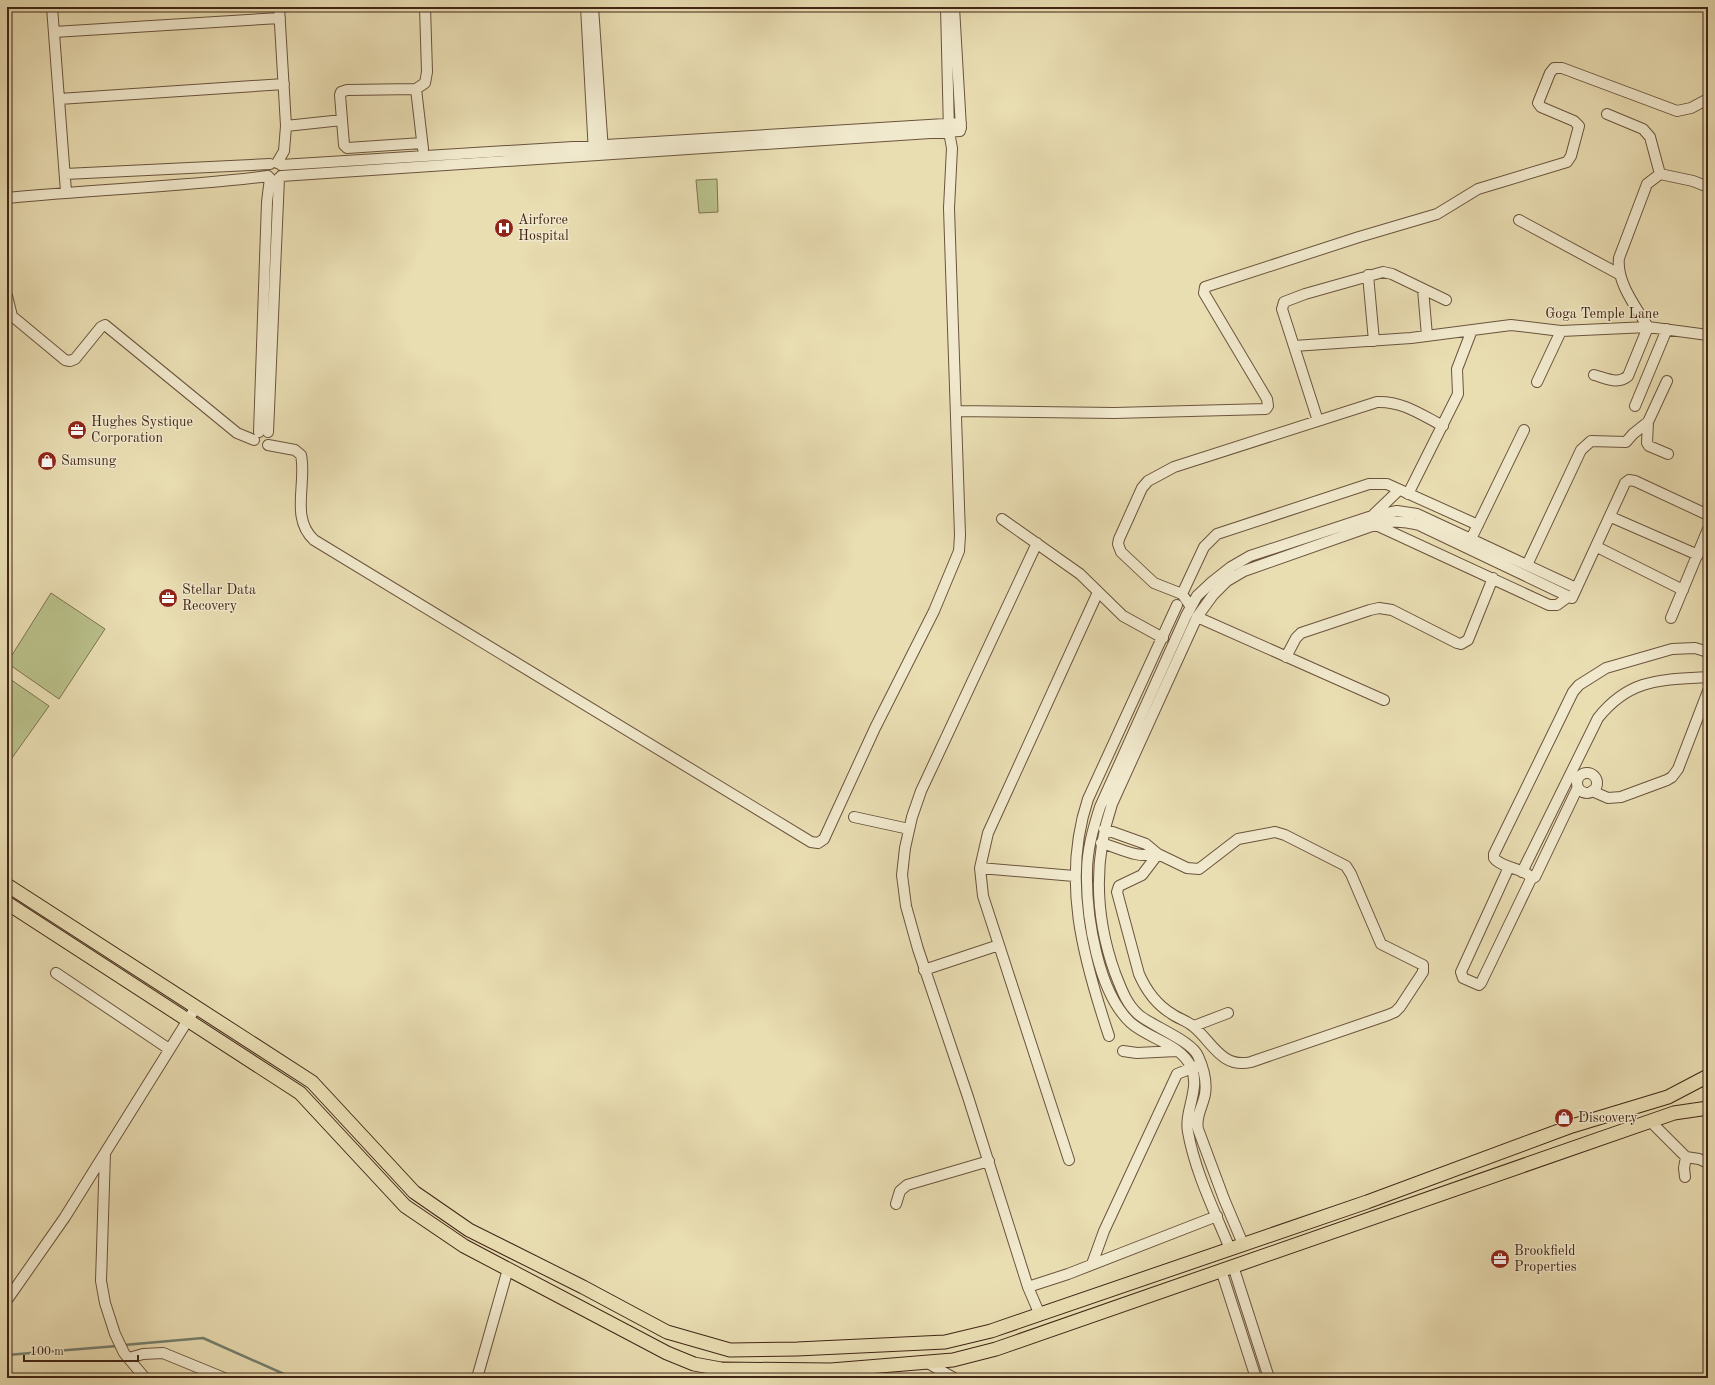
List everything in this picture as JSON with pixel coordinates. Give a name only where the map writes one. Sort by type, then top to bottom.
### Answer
[{"type":"main road","points":[[7,885],[312,1082],[414,1192],[469,1230],[583,1287],[667,1332],[730,1350],[790,1349],[945,1342],[990,1332],[1367,1202],[1572,1126],[1708,1086]]},
{"type":"main road","points":[[7,903],[300,1093],[405,1206],[464,1246],[667,1354],[694,1364],[721,1369],[788,1374],[954,1360],[996,1349],[1650,1121],[1674,1113],[1708,1108]]},
{"type":"main road","points":[[1668,1097],[1708,1076]]},
{"type":"main road","points":[[1674,1113],[1682,1107],[1708,1099]]},
{"type":"main road","points":[[369,1168],[381,1156]]},
{"type":"main road","points":[[990,1332],[996,1349]]},
{"type":"street","points":[[52,7],[66,192]]},
{"type":"street","points":[[274,177],[266,171],[276,164],[284,151],[286,126],[280,18],[278,7]]},
{"type":"street","points":[[422,143],[347,148],[344,146],[341,92],[346,90],[416,89],[425,83],[427,72],[425,7]]},
{"type":"street","points":[[586,7],[599,156]]},
{"type":"street","points":[[593,7],[598,146]]},
{"type":"street","points":[[276,164],[283,171],[274,177],[267,202],[260,447],[268,445],[295,450],[301,455],[302,519],[306,531],[314,540],[804,838],[815,843],[824,839],[875,728],[934,611],[959,551],[960,535],[949,208],[952,148],[949,128],[946,7]]},
{"type":"street","points":[[952,148],[961,127],[954,7]]},
{"type":"street","points":[[54,32],[280,18]]},
{"type":"street","points":[[956,411],[1121,413],[1266,409],[1268,406],[1267,399],[1204,293],[1205,287],[1359,237],[1437,214],[1478,189],[1567,162],[1571,156],[1579,126],[1574,121],[1540,107],[1538,103],[1550,73],[1554,68],[1562,68],[1677,111],[1691,108],[1708,99]]},
{"type":"street","points":[[59,99],[284,84]]},
{"type":"street","points":[[416,89],[424,167]]},
{"type":"street","points":[[1607,114],[1643,129],[1650,137],[1660,174]]},
{"type":"street","points":[[286,126],[342,120]]},
{"type":"street","points":[[7,198],[66,192],[274,177],[599,156],[961,127]]},
{"type":"street","points":[[65,174],[949,128]]},
{"type":"street","points":[[1594,374],[1612,381],[1624,380],[1628,376],[1648,327],[1619,274],[1619,258],[1647,184],[1660,174],[1693,181],[1708,187]]},
{"type":"street","points":[[1519,220],[1619,274]]},
{"type":"street","points":[[1318,421],[1282,309],[1284,302],[1305,294],[1383,272],[1392,274],[1446,300]]},
{"type":"street","points":[[1368,276],[1374,340]]},
{"type":"street","points":[[1423,289],[1427,336]]},
{"type":"street","points":[[7,296],[12,316],[65,360],[70,361],[75,359],[101,327],[105,325],[237,433],[260,434],[271,438],[268,445]]},
{"type":"street","name":"Goga Temple Lane","points":[[1294,346],[1427,336],[1511,325],[1561,331],[1648,327],[1708,335]]},
{"type":"street","points":[[1635,406],[1667,329]]},
{"type":"street","points":[[1374,520],[1403,492],[1443,426],[1458,394],[1457,369],[1472,330]]},
{"type":"street","points":[[1537,382],[1561,331]]},
{"type":"street","points":[[1667,381],[1648,422],[1647,443],[1649,446],[1668,454]]},
{"type":"street","points":[[1191,607],[1182,594],[1154,583],[1121,552],[1119,548],[1119,539],[1142,488],[1148,481],[1174,467],[1364,405],[1389,401],[1399,403],[1443,426]]},
{"type":"street","points":[[1527,565],[1575,462],[1587,443],[1595,440],[1626,442],[1633,434],[1648,422]]},
{"type":"street","points":[[1471,539],[1524,430]]},
{"type":"street","points":[[1374,520],[1549,605],[1557,605],[1570,598],[1576,588],[1597,547],[1626,483],[1632,480],[1708,515]]},
{"type":"street","points":[[1182,594],[1204,547],[1216,534],[1369,484],[1381,482],[1478,525]]},
{"type":"street","points":[[1243,1244],[1224,1199],[1197,1124],[1205,1094],[1205,1084],[1196,1066],[1176,1050],[1139,1030],[1122,1013],[1114,1000],[1101,968],[1091,927],[1092,831],[1100,807],[1178,644],[1212,595],[1227,581],[1244,571],[1397,511],[1417,514],[1576,588]]},
{"type":"street","points":[[1611,517],[1698,555]]},
{"type":"street","points":[[1002,519],[1080,574],[1123,616],[1178,644]]},
{"type":"street","points":[[1230,1249],[1216,1216],[1188,1132],[1187,1116],[1198,1056],[1190,1046],[1151,1023],[1130,1007],[1121,989],[1105,943],[1092,877],[1103,835],[1120,783],[1178,644],[1191,607],[1197,596],[1212,582],[1231,567],[1250,556],[1374,520],[1401,521],[1419,525],[1570,598]]},
{"type":"street","points":[[1672,618],[1708,529]]},
{"type":"street","points":[[1037,543],[921,791],[908,829],[902,875],[906,906],[924,970],[988,1161],[1028,1287],[1040,1315]]},
{"type":"street","points":[[1597,547],[1683,590]]},
{"type":"street","points":[[1286,657],[1296,638],[1301,633],[1379,608],[1392,610],[1457,643],[1465,642],[1468,640],[1493,578]]},
{"type":"street","points":[[1069,1160],[983,896],[980,868],[988,833],[1098,592]]},
{"type":"street","points":[[1109,1036],[1083,952],[1075,876],[1080,824],[1088,799],[1177,605]]},
{"type":"street","points":[[1197,617],[1384,700]]},
{"type":"street","points":[[1531,880],[1529,875],[1496,861],[1494,854],[1573,692],[1579,685],[1606,668],[1672,649],[1695,648],[1708,652]]},
{"type":"street","points":[[1522,872],[1598,718],[1608,706],[1636,686],[1647,683],[1708,677]]},
{"type":"street","points":[[1592,791],[1608,798],[1621,797],[1672,777],[1678,769],[1708,691]]},
{"type":"street","points":[[1509,867],[1461,972],[1463,978],[1479,985],[1531,880],[1535,877],[1578,787],[1578,781],[1581,775],[1590,774],[1595,778],[1597,784],[1592,791],[1586,793],[1578,787]]},
{"type":"street","points":[[854,817],[908,829]]},
{"type":"street","points":[[1092,831],[1103,835],[1141,855],[1149,856],[1157,854]]},
{"type":"street","points":[[1103,835],[1146,844],[1151,846],[1157,854],[1187,868],[1199,869],[1238,839],[1269,832],[1285,835],[1346,866],[1351,874],[1381,944],[1423,964],[1423,972],[1395,1012],[1244,1064],[1237,1064],[1223,1058],[1194,1026],[1162,1007],[1145,987],[1139,974],[1117,892],[1119,886],[1142,875],[1157,854]]},
{"type":"street","points":[[980,868],[1092,877]]},
{"type":"street","points":[[924,970],[998,945]]},
{"type":"street","points":[[56,973],[169,1049]]},
{"type":"street","points":[[7,1300],[64,1218],[196,1007]]},
{"type":"street","points":[[1194,1026],[1228,1013]]},
{"type":"street","points":[[1123,1051],[1137,1053],[1176,1050]]},
{"type":"street","points":[[1092,1264],[1104,1231],[1177,1074],[1196,1066]]},
{"type":"street","points":[[1650,1121],[1686,1157],[1699,1159],[1708,1163]]},
{"type":"street","points":[[105,1151],[101,1281],[105,1303],[115,1334],[126,1356],[145,1378]]},
{"type":"street","points":[[1685,1177],[1684,1168],[1686,1157]]},
{"type":"street","points":[[896,1204],[900,1191],[907,1185],[988,1161]]},
{"type":"street","points":[[1212,1204],[1224,1199]]},
{"type":"street","points":[[1028,1287],[1054,1279],[1216,1216]]},
{"type":"street","points":[[1227,1268],[1256,1378]]},
{"type":"street","points":[[1227,1268],[1268,1378]]},
{"type":"street","points":[[477,1378],[508,1269]]},
{"type":"street","points":[[126,1356],[163,1353],[224,1378]]},
{"type":"street","points":[[926,1362],[954,1378]]},
{"type":"green space","points":[[717,179],[718,212],[699,213],[696,180]]},
{"type":"green space","points":[[51,593],[105,629],[59,699],[7,663]]},
{"type":"green space","points":[[7,677],[49,706],[7,765]]},
{"type":"waterway","points":[[124,1345],[203,1338],[293,1378]]},
{"type":"waterway","points":[[7,1355],[117,1346]]},
{"type":"place","name":"Airforce Hospital","points":[[504,228]]},
{"type":"place","name":"Hughes Systique Corporation","points":[[77,430]]},
{"type":"place","name":"Samsung","points":[[47,461]]},
{"type":"place","name":"Stellar Data Recovery","points":[[168,598]]},
{"type":"place","name":"Discovery","points":[[1564,1118]]},
{"type":"place","name":"Brookfield Properties","points":[[1500,1259]]}]
